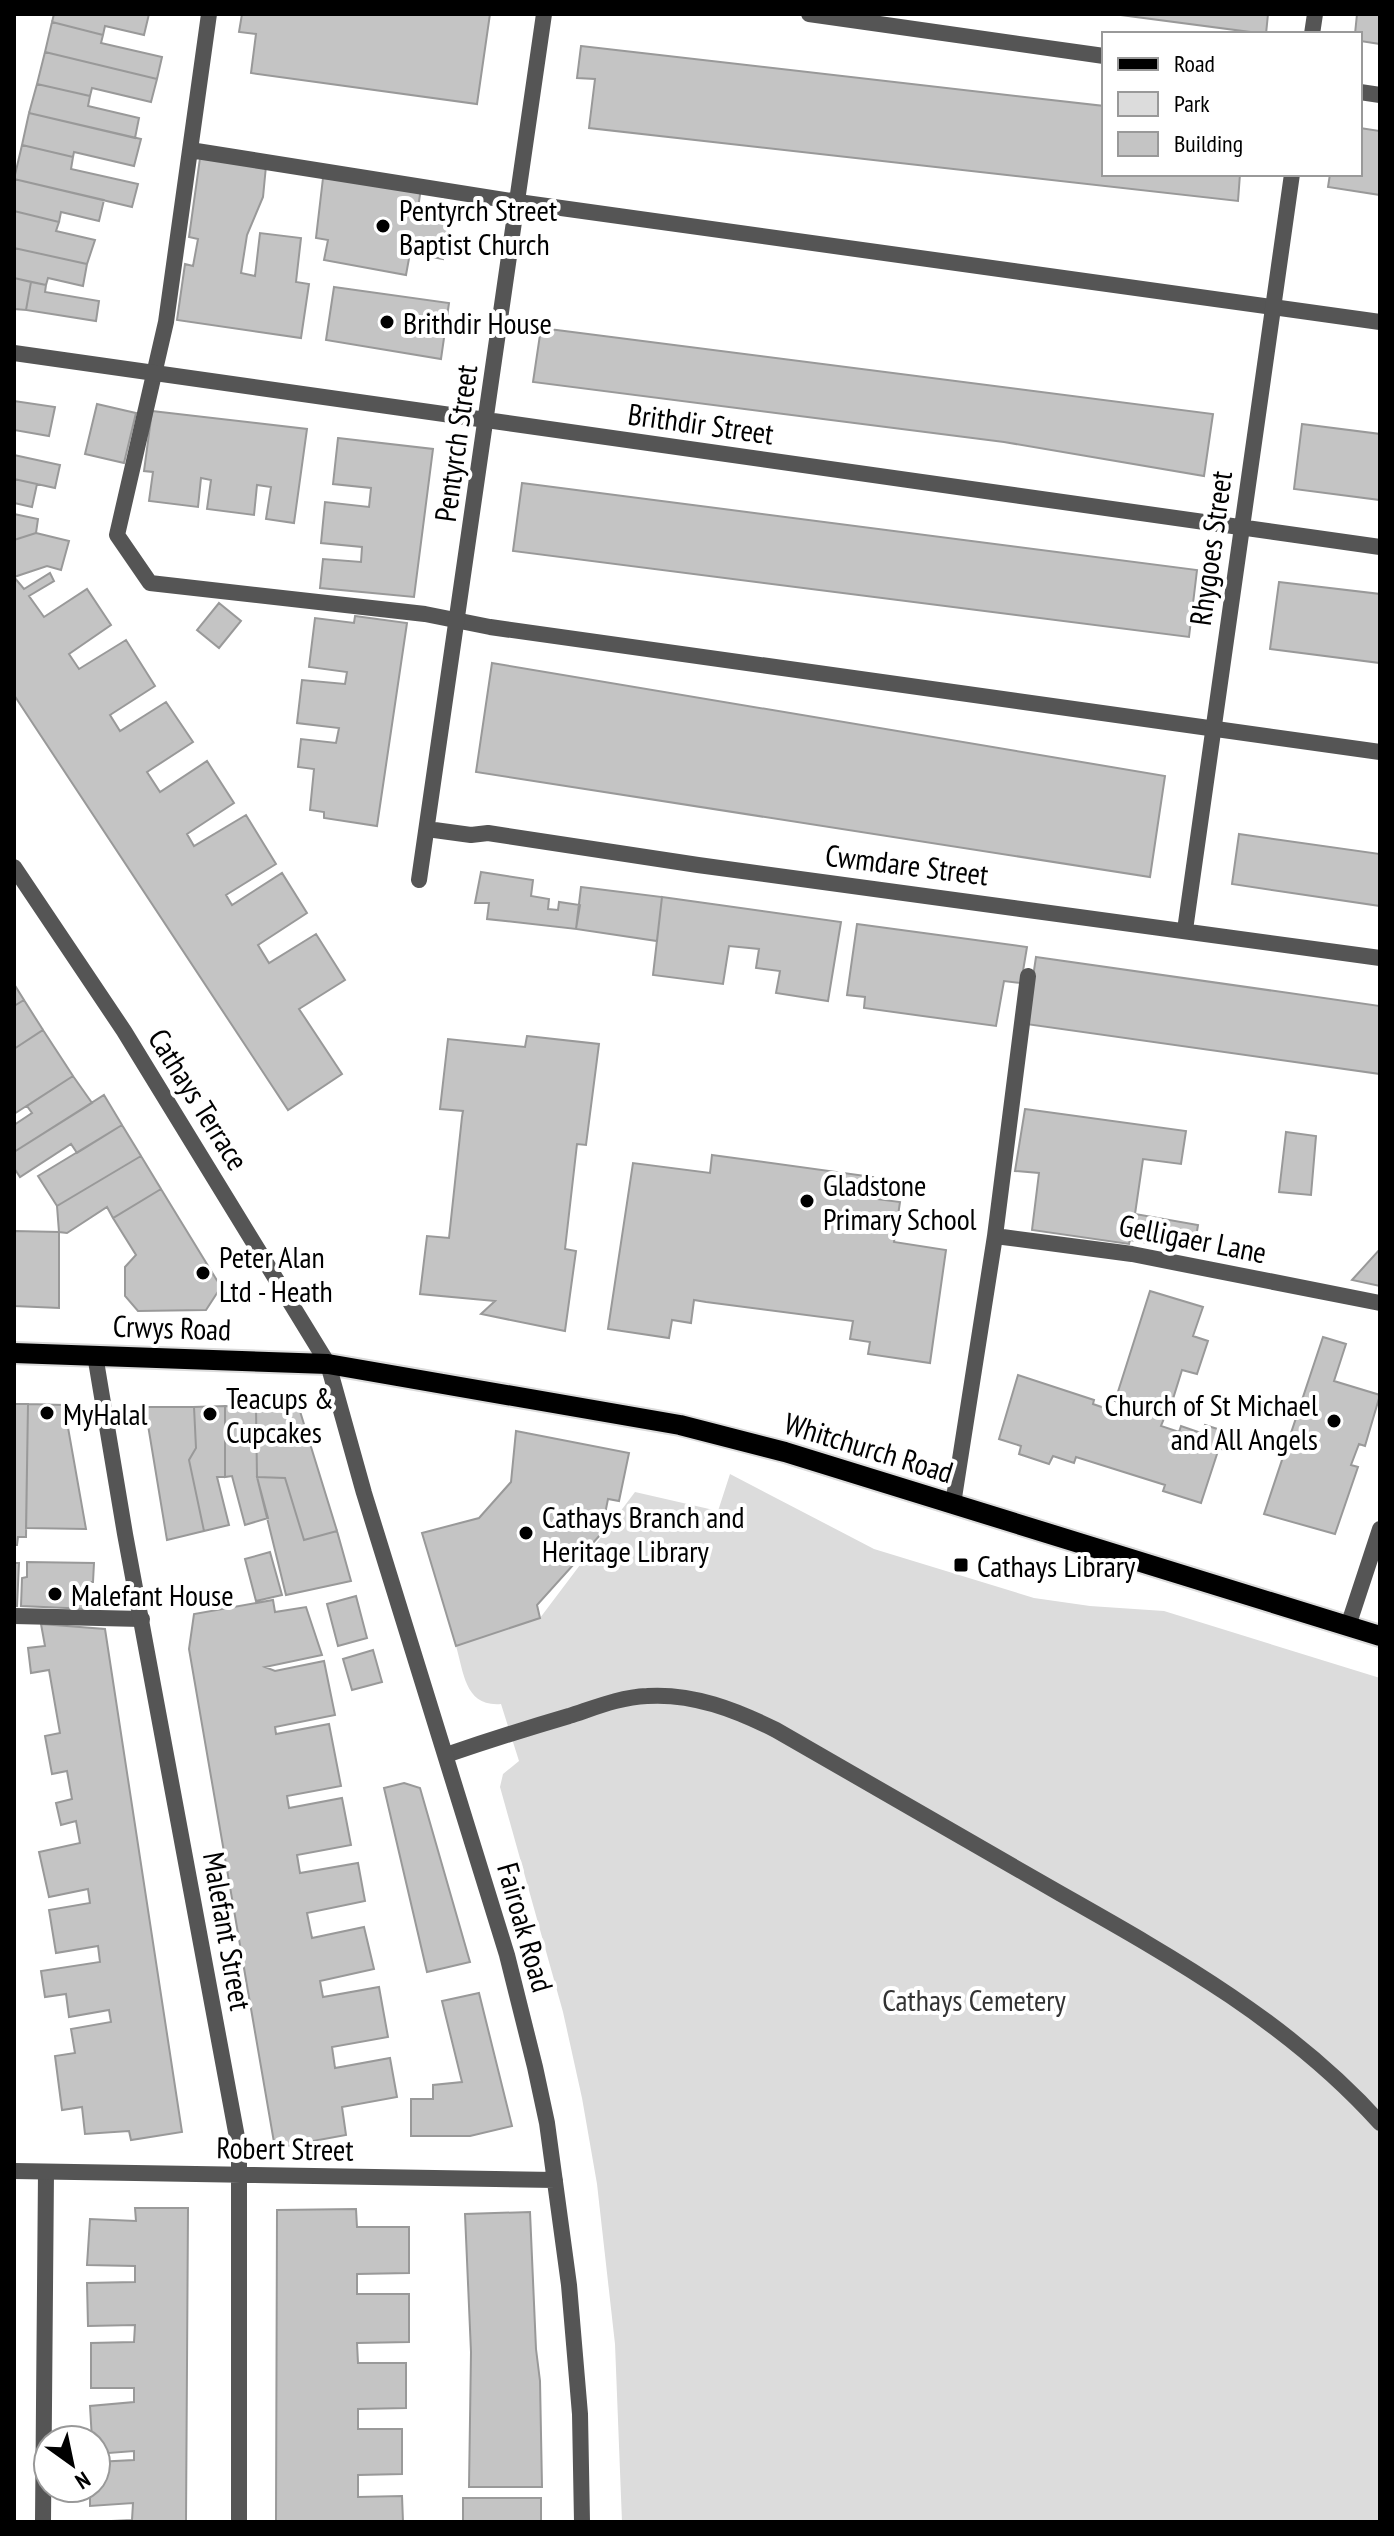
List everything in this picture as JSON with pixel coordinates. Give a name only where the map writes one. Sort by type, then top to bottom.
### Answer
[{"type":"main road","name":"Crwys Road","points":[[14,1353],[328,1364]]},
{"type":"main road","name":"Whitchurch Road","points":[[328,1364],[680,1425],[785,1452],[1380,1636]]},
{"type":"street","points":[[209,14],[166,322],[117,535],[150,583],[425,614],[490,627],[1380,752]]},
{"type":"street","name":"Pentyrch Street","points":[[419,880],[544,14]]},
{"type":"street","points":[[809,14],[1102,56]]},
{"type":"street","points":[[190,150],[518,202],[1380,322]]},
{"type":"street","name":"Rhygoes Street","points":[[1185,930],[1292,176]]},
{"type":"street","name":"Brithdir Street","points":[[14,353],[1380,547]]},
{"type":"street","name":"Cwmdare Street","points":[[427,829],[471,835],[488,833],[698,865],[1380,958]]},
{"type":"street","name":"Cathays Terrace","points":[[14,867],[124,1031],[328,1364]]},
{"type":"street","points":[[953,1504],[995,1236],[1028,976]]},
{"type":"street","name":"Gelligaer Lane","points":[[995,1236],[1132,1254],[1380,1303]]},
{"type":"street","name":"Malefant Street","points":[[95,1355],[239,2148],[239,2522]]},
{"type":"street","name":"Fairoak Road","points":[[328,1364],[364,1493],[507,1955],[535,2067],[569,2285],[578,2388],[582,2522]]},
{"type":"street","points":[[1348,1626],[1380,1529]]},
{"type":"street","points":[[14,1616],[142,1619]]},
{"type":"street","points":[[446,1755],[510,1732],[645,1696],[710,1703],[742,1714],[776,1730],[1137,1935],[1271,2022],[1380,2123]]},
{"type":"street","name":"Robert Street","points":[[14,2171],[555,2180]]},
{"type":"street","points":[[43,2522],[46,2172]]},
{"type":"green space","name":"Cathays Cemetery","points":[[730,1474],[874,1549],[1034,1598],[1164,1611],[1380,1678],[1380,2522],[622,2522],[615,2344],[597,2184],[563,2012],[500,1787],[503,1774],[519,1761],[501,1704],[480,1700],[473,1694],[464,1677],[456,1646],[540,1618],[635,1492],[718,1511]]},
{"type":"building","points":[[54,14],[149,14],[144,35],[105,26],[103,35],[52,22]]},
{"type":"building","points":[[242,14],[490,14],[477,104],[251,73],[256,34],[239,32]]},
{"type":"building","points":[[1113,14],[1268,14],[1266,32]]},
{"type":"building","points":[[1357,14],[1380,14],[1380,44],[1362,41],[1362,32],[1355,32]]},
{"type":"building","points":[[52,22],[103,35],[101,43],[162,57],[157,79],[45,52]]},
{"type":"building","points":[[581,46],[1102,106],[1102,176],[1240,176],[1238,201],[589,128],[595,79],[577,78]]},
{"type":"building","points":[[45,52],[157,79],[151,102],[92,88],[90,96],[37,84]]},
{"type":"building","points":[[37,84],[90,96],[88,106],[139,118],[135,138],[29,113]]},
{"type":"building","points":[[29,113],[141,139],[134,166],[74,152],[73,157],[22,145]]},
{"type":"building","points":[[1362,128],[1380,131],[1380,195],[1328,187],[1330,176],[1362,176]]},
{"type":"building","points":[[22,145],[73,157],[71,169],[138,184],[132,207],[14,179]]},
{"type":"building","points":[[200,158],[266,166],[263,197],[247,235],[241,273],[255,276],[260,233],[301,238],[296,282],[309,284],[301,338],[177,320],[185,264],[193,266],[198,239],[189,237]]},
{"type":"building","name":"Pentyrch Street Baptist Church","points":[[323,178],[421,188],[418,208],[451,214],[443,259],[410,253],[406,275],[324,260],[328,240],[316,238]]},
{"type":"building","points":[[14,179],[104,200],[99,221],[61,212],[59,222],[14,211]]},
{"type":"building","points":[[14,211],[59,222],[56,231],[95,240],[87,264],[14,248]]},
{"type":"building","points":[[14,248],[87,264],[83,286],[48,278],[46,285],[14,278]]},
{"type":"building","points":[[14,278],[31,282],[26,310],[14,309]]},
{"type":"building","points":[[31,282],[46,285],[45,292],[99,301],[96,321],[26,310]]},
{"type":"building","name":"Brithdir House","points":[[334,287],[449,303],[441,359],[326,340]]},
{"type":"building","points":[[541,328],[1213,414],[1204,476],[1004,442],[533,382]]},
{"type":"building","points":[[14,401],[55,407],[49,436],[14,430]]},
{"type":"building","points":[[97,404],[136,413],[124,463],[85,454]]},
{"type":"building","points":[[152,411],[307,429],[294,523],[266,519],[271,487],[257,485],[254,515],[207,509],[211,480],[201,478],[198,507],[149,501],[153,472],[144,471]]},
{"type":"building","points":[[1302,424],[1380,434],[1380,500],[1294,489]]},
{"type":"building","points":[[338,438],[433,449],[414,597],[320,588],[323,559],[361,562],[362,547],[321,543],[325,502],[369,507],[371,488],[333,484]]},
{"type":"building","points":[[14,455],[60,465],[55,488],[14,479]]},
{"type":"building","points":[[14,479],[37,484],[32,507],[14,503]]},
{"type":"building","points":[[522,483],[1197,570],[1189,637],[513,551]]},
{"type":"building","points":[[14,514],[38,519],[36,533],[14,540]]},
{"type":"building","points":[[36,533],[69,541],[61,570],[47,566],[14,577],[14,540]]},
{"type":"building","points":[[50,573],[54,581],[29,596],[44,617],[87,589],[111,625],[69,654],[79,669],[126,640],[155,686],[110,715],[120,731],[166,702],[193,742],[147,772],[160,792],[207,761],[234,803],[187,834],[194,846],[246,815],[276,864],[226,895],[232,905],[282,873],[307,913],[258,945],[269,963],[316,934],[345,980],[299,1009],[342,1074],[288,1110],[14,695],[14,577],[24,589]]},
{"type":"building","points":[[1279,582],[1380,594],[1380,663],[1270,649]]},
{"type":"building","points":[[219,603],[241,621],[219,648],[197,630]]},
{"type":"building","points":[[355,616],[407,623],[377,826],[324,818],[324,812],[310,810],[314,769],[298,767],[301,739],[336,743],[339,728],[297,723],[302,680],[345,684],[347,672],[309,667],[315,618],[354,623]]},
{"type":"building","points":[[492,663],[1165,776],[1150,877],[476,772]]},
{"type":"building","points":[[1239,834],[1380,854],[1380,906],[1232,884]]},
{"type":"building","points":[[481,872],[533,880],[531,896],[549,899],[548,909],[558,910],[559,902],[580,905],[576,929],[487,919],[489,903],[475,903]]},
{"type":"building","points":[[581,887],[662,897],[657,941],[576,929]]},
{"type":"building","points":[[662,897],[841,922],[828,1001],[776,993],[780,971],[756,968],[759,949],[729,946],[723,984],[653,975]]},
{"type":"building","points":[[857,924],[1027,947],[1021,983],[1004,981],[996,1026],[864,1008],[865,997],[847,995]]},
{"type":"building","points":[[1036,957],[1380,1006],[1380,1074],[1026,1024]]},
{"type":"building","points":[[14,984],[24,1000],[14,1006]]},
{"type":"building","points":[[24,1000],[43,1030],[14,1049],[14,1006]]},
{"type":"building","points":[[43,1030],[73,1076],[14,1114],[14,1049]]},
{"type":"building","points":[[527,1036],[599,1044],[586,1145],[577,1144],[565,1249],[576,1251],[565,1331],[481,1314],[495,1301],[420,1294],[427,1236],[449,1238],[463,1111],[440,1109],[448,1039],[525,1047]]},
{"type":"building","points":[[73,1076],[92,1103],[14,1152],[14,1125],[32,1113],[27,1106]]},
{"type":"building","points":[[104,1095],[122,1125],[77,1153],[71,1144],[20,1177],[14,1168],[14,1152]]},
{"type":"building","points":[[1025,1109],[1186,1131],[1181,1164],[1143,1159],[1135,1214],[1198,1225],[1194,1250],[1032,1230],[1039,1173],[1015,1171]]},
{"type":"building","points":[[122,1125],[141,1156],[57,1206],[38,1176]]},
{"type":"building","points":[[1286,1132],[1316,1136],[1311,1195],[1279,1192]]},
{"type":"building","points":[[712,1155],[873,1177],[869,1198],[900,1202],[894,1242],[946,1250],[930,1363],[868,1354],[870,1342],[850,1339],[853,1321],[694,1300],[691,1323],[672,1320],[669,1338],[608,1329],[633,1163],[710,1173]]},
{"type":"building","points":[[141,1156],[161,1189],[113,1218],[107,1207],[67,1233],[59,1232],[57,1206]]},
{"type":"building","points":[[161,1189],[221,1287],[206,1310],[138,1311],[125,1296],[125,1267],[136,1255],[113,1218]]},
{"type":"building","points":[[14,1231],[59,1232],[59,1308],[14,1306]]},
{"type":"building","points":[[1380,1249],[1380,1286],[1352,1280]]},
{"type":"building","points":[[1150,1291],[1203,1307],[1193,1336],[1208,1341],[1197,1374],[1182,1370],[1167,1418],[1165,1416],[1161,1426],[1179,1432],[1181,1426],[1201,1433],[1205,1425],[1230,1433],[1224,1450],[1219,1448],[1201,1503],[1163,1491],[1165,1485],[1076,1457],[1074,1463],[1053,1456],[1049,1464],[1019,1454],[1021,1446],[999,1439],[1018,1375],[1094,1400],[1093,1404],[1119,1413],[1122,1403],[1115,1401]]},
{"type":"building","name":"Church of St Michael and All Angels","points":[[1323,1337],[1346,1344],[1334,1381],[1380,1395],[1365,1446],[1359,1444],[1351,1465],[1358,1467],[1335,1534],[1264,1514]]},
{"type":"building","points":[[14,1404],[28,1404],[26,1537],[18,1537],[17,1545],[14,1545]]},
{"type":"building","points":[[28,1404],[64,1405],[86,1529],[26,1528]]},
{"type":"building","points":[[225,1406],[225,1477],[217,1477],[229,1525],[204,1531],[189,1460],[196,1448],[194,1407]]},
{"type":"building","points":[[225,1406],[256,1408],[257,1477],[268,1518],[245,1525],[232,1476],[225,1477]]},
{"type":"building","points":[[145,1407],[194,1407],[196,1448],[189,1460],[204,1531],[167,1540]]},
{"type":"building","points":[[256,1408],[299,1408],[337,1531],[304,1540],[285,1478],[257,1477]]},
{"type":"building","points":[[516,1431],[629,1453],[619,1501],[608,1499],[601,1534],[537,1605],[540,1618],[456,1646],[422,1533],[479,1518],[511,1482]]},
{"type":"building","points":[[257,1477],[285,1478],[304,1540],[337,1531],[351,1581],[286,1595]]},
{"type":"building","points":[[270,1552],[282,1595],[256,1601],[245,1559]]},
{"type":"building","name":"Malefant House","points":[[27,1562],[94,1563],[93,1582],[89,1582],[89,1609],[21,1606],[22,1578],[27,1577]]},
{"type":"building","points":[[14,1563],[19,1563],[17,1606],[14,1606]]},
{"type":"building","points":[[356,1596],[367,1638],[338,1646],[327,1604]]},
{"type":"building","points":[[273,1600],[275,1612],[306,1607],[322,1655],[265,1667],[275,1671],[324,1661],[335,1715],[275,1727],[276,1734],[329,1724],[341,1786],[287,1796],[289,1808],[342,1798],[351,1845],[297,1855],[300,1873],[358,1863],[365,1901],[307,1913],[312,1938],[364,1927],[374,1969],[320,1981],[323,1997],[379,1987],[388,2037],[332,2047],[335,2068],[390,2058],[397,2097],[342,2107],[346,2135],[275,2148],[189,1649],[194,1614]]},
{"type":"building","points":[[41,1624],[105,1629],[182,2132],[131,2140],[129,2131],[85,2134],[82,2107],[62,2110],[55,2056],[75,2053],[71,2029],[111,2022],[109,2010],[69,2017],[66,1994],[45,1997],[41,1971],[100,1962],[98,1946],[56,1953],[49,1910],[90,1903],[88,1889],[49,1897],[39,1852],[80,1843],[76,1821],[61,1825],[56,1803],[72,1799],[67,1771],[52,1774],[45,1736],[60,1733],[49,1670],[31,1673],[28,1648],[45,1646]]},
{"type":"building","points":[[373,1650],[382,1682],[352,1690],[343,1659]]},
{"type":"building","points":[[404,1783],[420,1788],[470,1962],[427,1972],[384,1788]]},
{"type":"building","points":[[479,1993],[512,2126],[470,2136],[411,2136],[411,2099],[433,2099],[433,2085],[462,2082],[442,2001]]},
{"type":"building","points":[[135,2208],[188,2208],[186,2522],[91,2522],[132,2520],[133,2503],[90,2506],[112,2504],[112,2461],[134,2460],[134,2451],[112,2453],[112,2424],[91,2424],[90,2406],[134,2402],[134,2388],[91,2388],[91,2343],[134,2342],[135,2325],[88,2326],[87,2283],[135,2282],[135,2266],[87,2265],[90,2219],[136,2221]]},
{"type":"building","points":[[356,2209],[357,2227],[409,2227],[409,2273],[357,2274],[357,2294],[409,2294],[409,2342],[357,2343],[358,2363],[406,2363],[406,2408],[358,2409],[358,2429],[402,2429],[402,2474],[358,2475],[358,2497],[402,2496],[403,2522],[276,2522],[277,2210]]},
{"type":"building","points":[[530,2212],[540,2381],[542,2487],[469,2487],[471,2352],[465,2214]]},
{"type":"building","points":[[463,2498],[541,2498],[541,2522],[463,2522]]},
{"type":"place","name":"Pentyrch Street Baptist Church","points":[[383,226]]},
{"type":"place","name":"Brithdir House","points":[[387,322]]},
{"type":"place","name":"Gladstone Primary School","points":[[807,1201]]},
{"type":"place","name":"Peter Alan Ltd - Heath","points":[[203,1273]]},
{"type":"place","name":"MyHalal","points":[[47,1413]]},
{"type":"place","name":"Teacups & Cupcakes","points":[[210,1414]]},
{"type":"place","name":"Church of St Michael and All Angels","points":[[1334,1421]]},
{"type":"place","name":"Cathays Branch and Heritage Library","points":[[526,1533]]},
{"type":"place","name":"Cathays Library","points":[[961,1565]]},
{"type":"place","name":"Malefant House","points":[[55,1594]]}]
